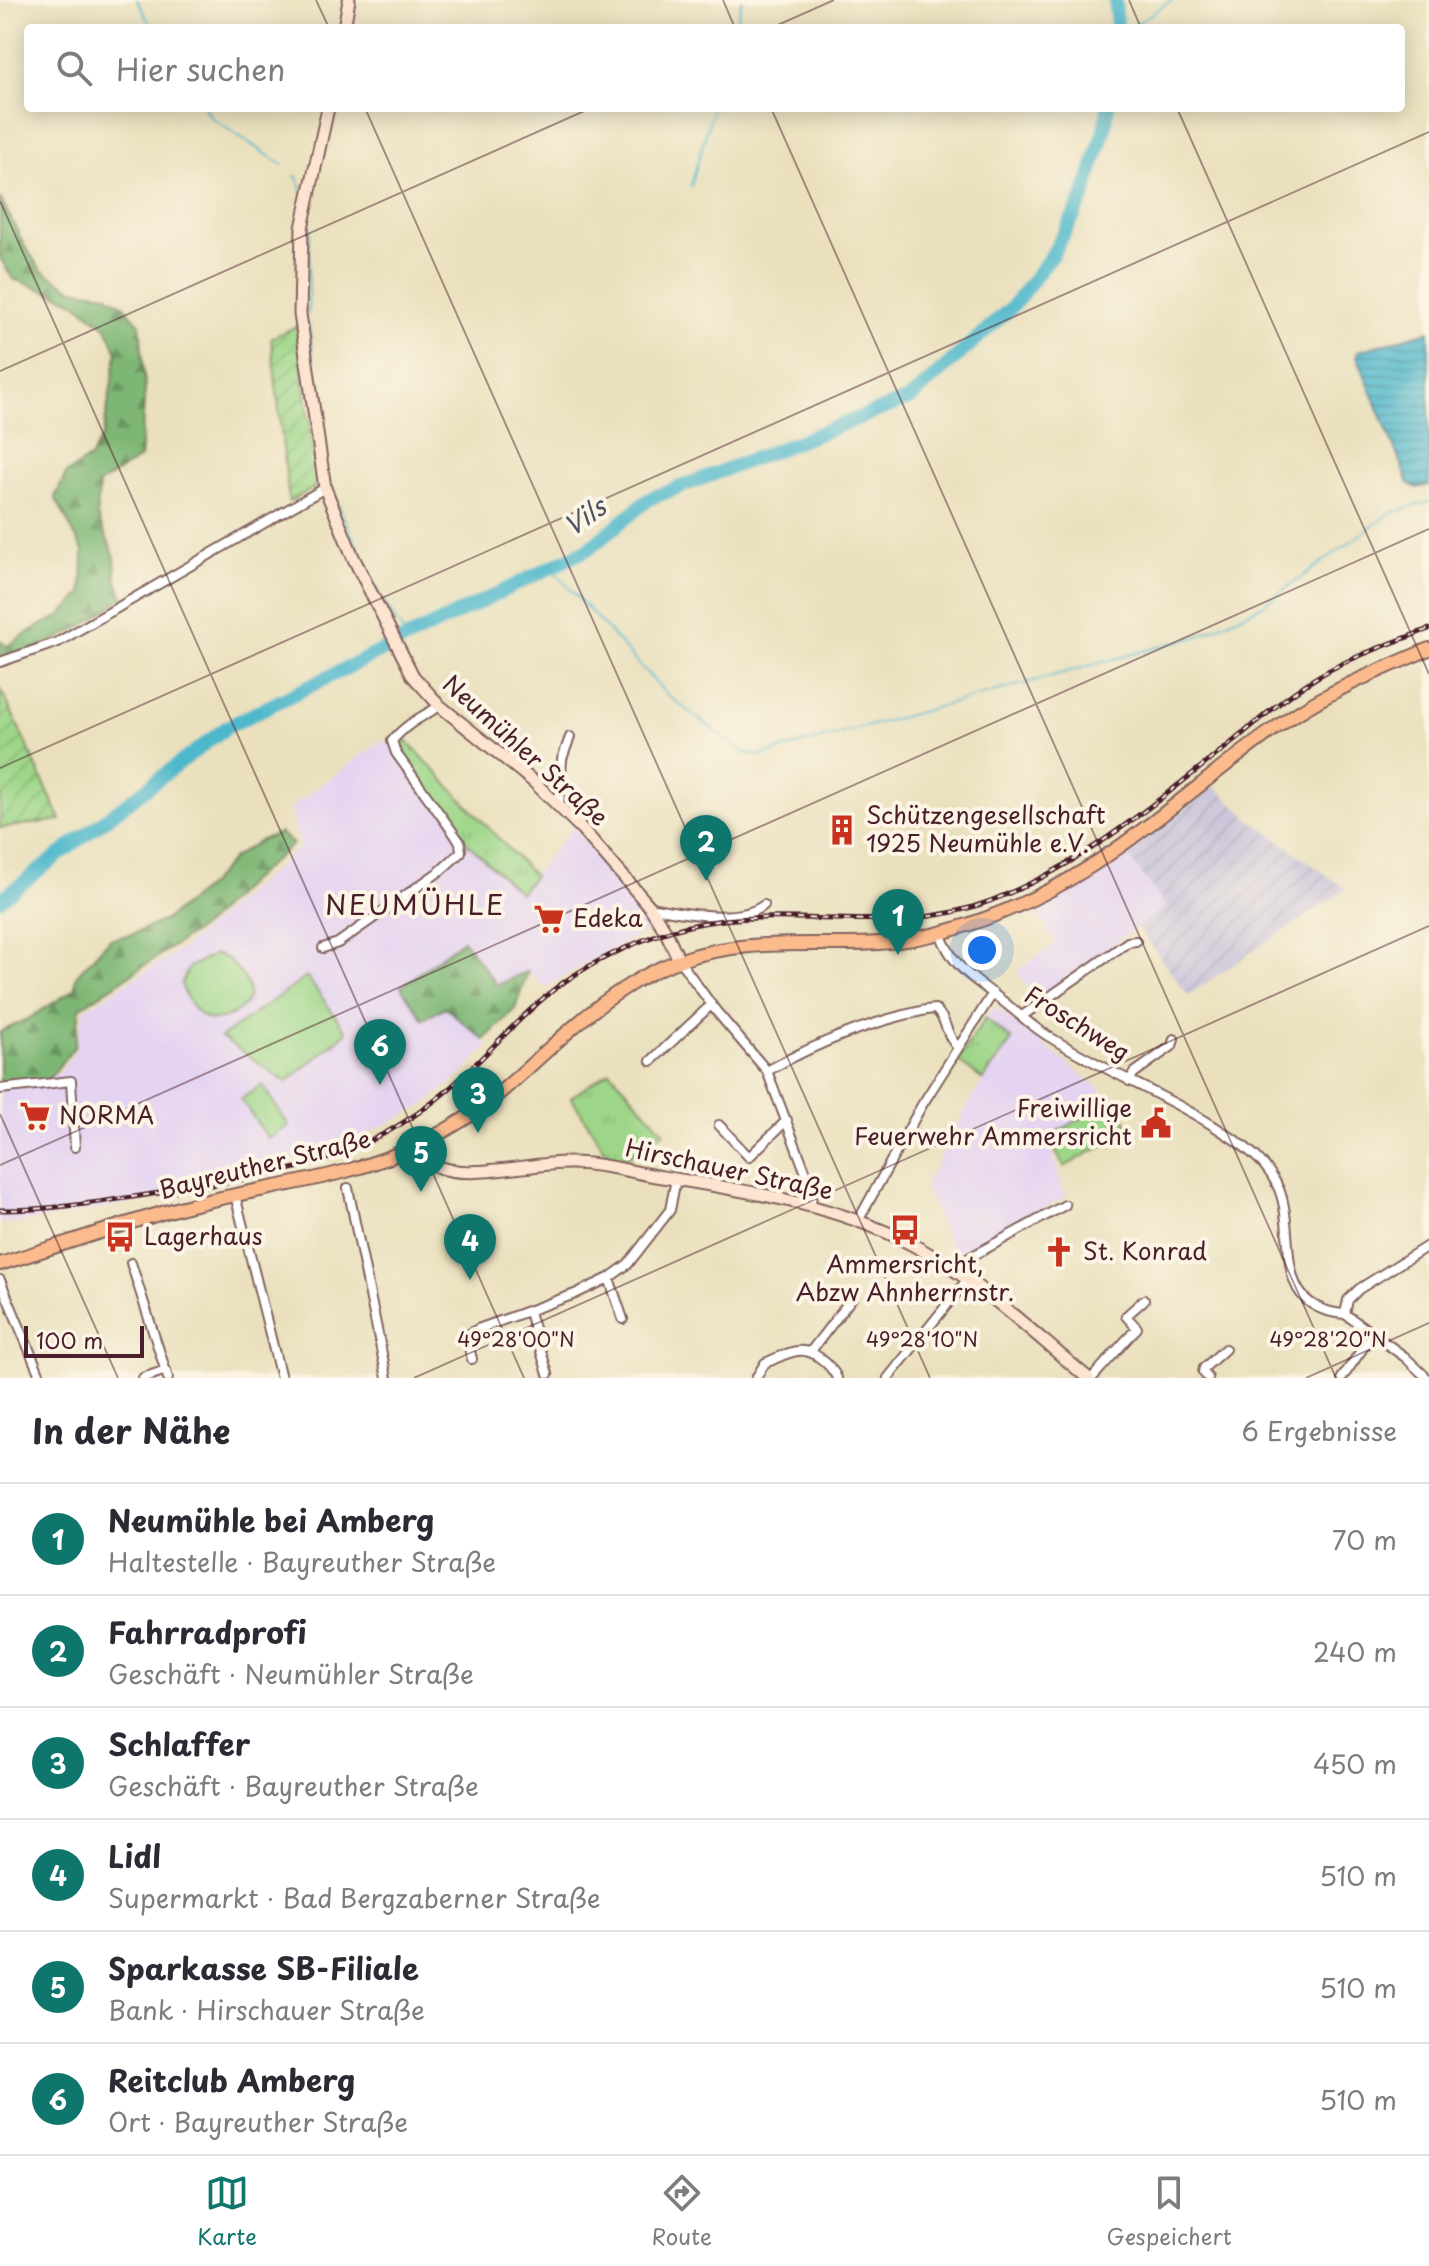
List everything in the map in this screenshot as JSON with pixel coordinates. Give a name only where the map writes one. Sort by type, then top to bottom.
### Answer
[{"type":"main road","name":"Bayreuther Straße","points":[[0,1264],[184,1206],[336,1173],[417,1146],[493,1099],[609,999],[648,974],[679,960],[709,951],[756,945],[880,943],[940,933],[1035,898],[1103,858],[1295,714],[1330,693],[1429,649]]},
{"type":"street","points":[[345,24],[349,0]]},
{"type":"street","name":"Neumühler Straße","points":[[327,112],[302,228],[300,314],[325,488],[353,557],[406,665],[440,706],[534,782],[582,829],[650,907],[679,960]]},
{"type":"street","points":[[0,662],[58,642],[325,488]]},
{"type":"street","points":[[323,948],[338,943],[440,871],[461,852],[460,842],[396,753],[392,741],[415,720],[440,706]]},
{"type":"street","points":[[559,807],[562,759],[570,737]]},
{"type":"street","points":[[650,907],[698,916],[756,911],[764,905]]},
{"type":"street","name":"Froschweg","points":[[940,933],[952,961],[1046,1035],[1191,1111],[1267,1165],[1280,1193],[1292,1278],[1301,1295],[1326,1312],[1345,1314],[1405,1357],[1427,1378]]},
{"type":"street","points":[[1022,1016],[1128,942],[1136,941]]},
{"type":"street","points":[[679,960],[711,1005],[767,1071],[812,1189],[811,1206]]},
{"type":"street","points":[[858,1221],[922,1105],[993,993]]},
{"type":"street","points":[[651,1061],[711,1005]]},
{"type":"street","points":[[767,1071],[809,1047],[844,1032],[926,1010],[935,1009],[940,1014],[950,1040],[958,1047]]},
{"type":"street","name":"Froschweg","points":[[1129,1081],[1134,1073],[1172,1046],[1174,1039]]},
{"type":"street","points":[[0,1089],[71,1081],[75,1147]]},
{"type":"street","points":[[719,1125],[749,1157],[787,1120]]},
{"type":"street","name":"Hirschauer Straße","points":[[417,1146],[437,1166],[467,1173],[542,1163],[576,1163],[811,1206],[858,1221],[897,1237],[955,1270],[1090,1378]]},
{"type":"street","points":[[472,1359],[466,1336],[609,1278],[628,1264],[670,1210],[676,1179]]},
{"type":"street","points":[[348,1188],[387,1378]]},
{"type":"street","points":[[235,1195],[281,1378]]},
{"type":"street","points":[[955,1270],[967,1259],[1065,1205]]},
{"type":"street","points":[[1345,1314],[1348,1300],[1359,1289],[1429,1245]]},
{"type":"street","points":[[131,1263],[167,1374],[143,1378]]},
{"type":"street","points":[[609,1278],[623,1319]]},
{"type":"street","points":[[0,1280],[41,1378]]},
{"type":"street","points":[[888,1378],[967,1280]]},
{"type":"street","points":[[811,1351],[852,1298]]},
{"type":"street","points":[[1090,1378],[1137,1328],[1126,1316],[1144,1300]]},
{"type":"street","points":[[529,1312],[548,1374]]},
{"type":"street","points":[[1342,1378],[1372,1335]]},
{"type":"street","points":[[756,1378],[765,1363],[803,1349],[811,1351],[833,1369],[837,1378]]},
{"type":"street","points":[[1208,1378],[1203,1372],[1204,1368],[1225,1349]]},
{"type":"shaded area","points":[[381,741],[400,747],[465,841],[520,893],[573,826],[629,889],[656,927],[545,988],[528,971],[497,985],[462,941],[401,987],[445,1007],[489,1045],[459,1077],[426,1104],[340,1148],[295,1160],[197,1175],[182,1194],[13,1224],[0,1223],[0,1083],[58,1074],[75,1051],[84,1010],[184,947],[300,847],[290,808]]},
{"type":"shaded area","points":[[1214,786],[1251,820],[1346,889],[1188,995],[1138,927],[1166,906],[1125,852]]},
{"type":"shaded area","points":[[1125,852],[1166,906],[1036,1000],[1017,971],[1056,943],[1033,908],[1086,879]]},
{"type":"shaded area","points":[[995,1007],[1114,1100],[1048,1137],[1065,1197],[955,1255],[924,1188],[972,1097],[1012,1041],[985,1018]]},
{"type":"green space","points":[[0,198],[24,245],[41,270],[72,289],[106,294],[123,305],[140,324],[145,388],[140,458],[99,484],[97,516],[115,557],[116,579],[123,597],[65,635],[0,659],[0,641],[7,646],[59,617],[82,594],[83,551],[55,497],[67,473],[91,457],[103,435],[117,352],[106,327],[73,301],[13,279],[0,258]]},
{"type":"green space","points":[[297,326],[318,486],[289,502],[271,338]]},
{"type":"green space","points":[[0,687],[61,820],[0,828]]},
{"type":"green space","points":[[407,741],[534,876],[520,893],[465,841],[400,747]]},
{"type":"green space","points":[[280,833],[293,844],[205,925],[80,1008],[75,1046],[48,1080],[0,1085],[0,1032],[28,1019],[75,989],[76,976],[110,939],[133,934],[165,920],[209,885],[233,858],[261,840]]},
{"type":"green space","points":[[463,940],[497,985],[528,971],[515,1009],[484,1040],[445,1007],[423,1019],[401,987]]},
{"type":"green space","points":[[215,954],[234,965],[249,988],[246,1003],[220,1020],[211,1020],[197,1012],[181,984],[189,967]]},
{"type":"green space","points":[[307,977],[347,1032],[287,1082],[221,1037]]},
{"type":"green space","points":[[985,1018],[1012,1040],[983,1080],[958,1061]]},
{"type":"green space","points":[[610,1071],[664,1132],[626,1158],[608,1155],[571,1097]]},
{"type":"green space","points":[[262,1085],[289,1126],[268,1139],[241,1099]]},
{"type":"green space","points":[[1114,1100],[1131,1130],[1064,1167],[1048,1137]]},
{"type":"water","points":[[1429,331],[1429,485],[1417,488],[1409,484],[1357,356],[1358,351]]},
{"type":"waterway","points":[[137,0],[150,24]]},
{"type":"waterway","points":[[736,24],[742,0]]},
{"type":"waterway","name":"Vils","points":[[1115,0],[1117,24]]},
{"type":"waterway","points":[[1136,24],[1172,0]]},
{"type":"waterway","points":[[207,112],[213,119],[283,165]]},
{"type":"waterway","points":[[691,186],[712,112]]},
{"type":"waterway","name":"Vils","points":[[0,900],[227,727],[590,548],[649,499],[911,398],[1012,307],[1052,255],[1083,199],[1107,112]]},
{"type":"waterway","points":[[295,176],[303,193]]},
{"type":"waterway","points":[[308,314],[310,226]]},
{"type":"waterway","points":[[309,325],[323,435]]},
{"type":"waterway","points":[[333,494],[380,596]]},
{"type":"waterway","points":[[550,567],[667,695],[743,752],[758,756],[1199,636],[1261,606],[1391,513],[1429,502]]},
{"type":"waterway","points":[[383,601],[407,638]]},
{"type":"railway","points":[[0,1210],[80,1204],[232,1182],[300,1167],[365,1144],[445,1093],[563,982],[611,955],[671,931],[742,919],[905,919],[962,910],[990,901],[1055,870],[1116,832],[1319,676],[1359,656],[1429,629]]},
{"type":"place","name":"Schützengesellschaft 1925 Neumühle e.V.","points":[[842,830]]},
{"type":"place","name":"Fahrradprofi","points":[[706,881]]},
{"type":"place","name":"Edeka","points":[[549,919]]},
{"type":"place","name":"Neumühle bei Amberg","points":[[898,955]]},
{"type":"place","name":"Reitclub Amberg","points":[[380,1085]]},
{"type":"place","name":"NORMA","points":[[35,1116]]},
{"type":"place","name":"Freiwillige Feuerwehr Ammersricht","points":[[1156,1123]]},
{"type":"place","name":"Schlaffer","points":[[478,1133]]},
{"type":"place","name":"Sparkasse SB-Filiale","points":[[421,1192]]},
{"type":"place","name":"Ammersricht, Abzw Ahnherrnstr.","points":[[905,1230]]},
{"type":"place","name":"Lagerhaus","points":[[120,1237]]},
{"type":"place","name":"St. Konrad","points":[[1059,1252]]},
{"type":"place","name":"Lidl","points":[[470,1280]]},
{"type":"district","name":"NEUMÜHLE","points":[[415,905]]}]
